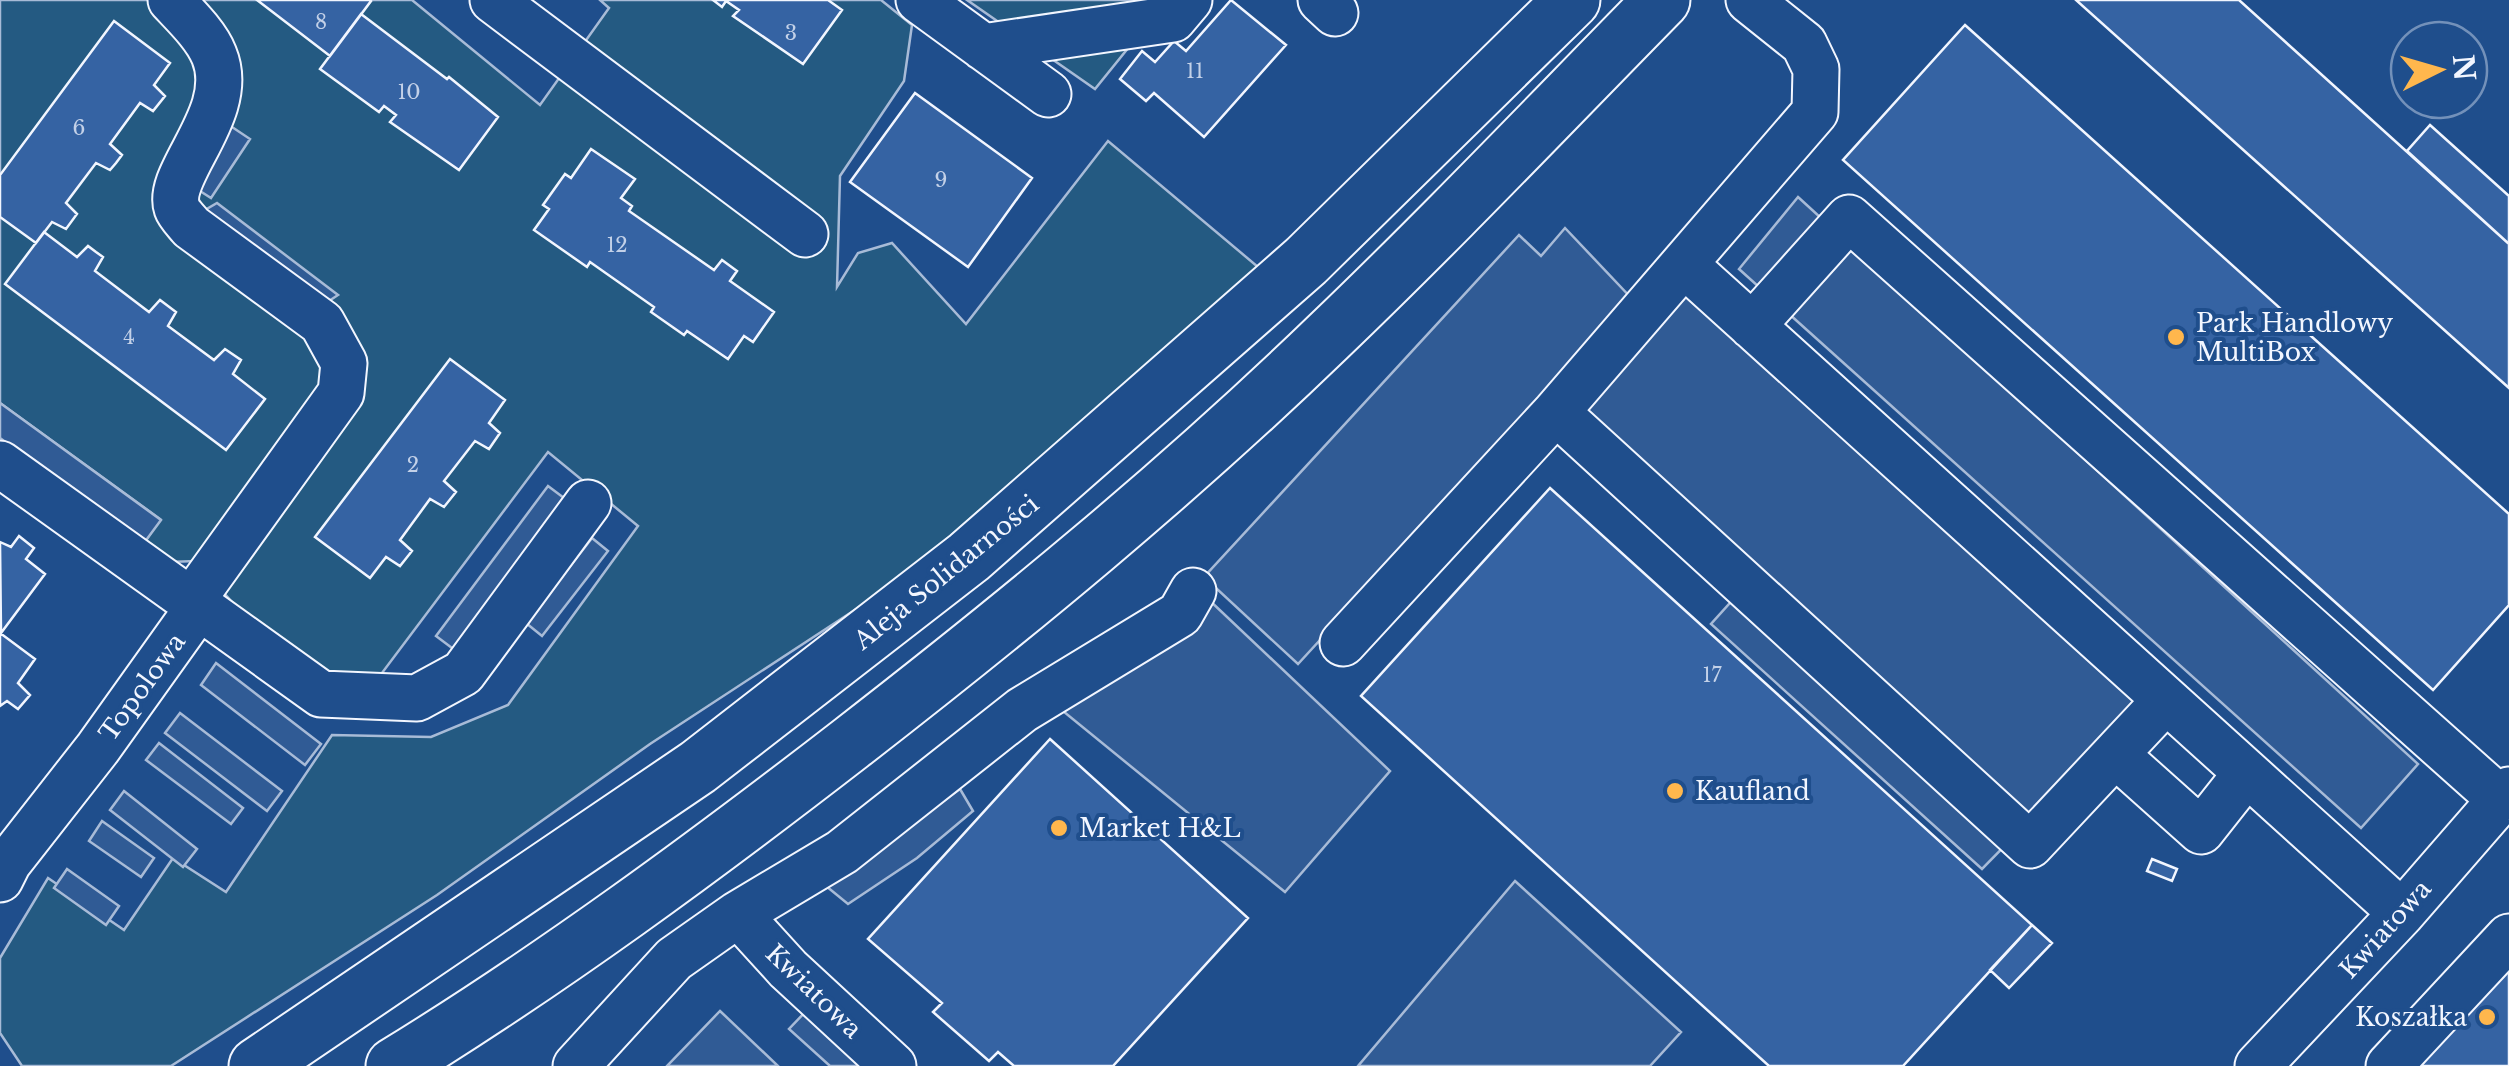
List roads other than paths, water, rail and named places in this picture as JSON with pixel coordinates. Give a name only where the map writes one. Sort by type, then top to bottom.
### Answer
[{"type":"main road","name":"Aleja Solidarności","points":[[257,1066],[698,768],[970,557],[1306,261],[1572,0]]},
{"type":"main road","points":[[394,1066],[450,1032],[724,841],[1006,620],[1164,488],[1327,338],[1662,0]]},
{"type":"street","points":[[171,0],[215,55],[219,94],[202,142],[177,184],[177,208],[191,227],[322,324],[344,363],[341,393],[194,605],[321,694],[417,698],[464,673],[588,503]]},
{"type":"street","points":[[493,0],[804,234]]},
{"type":"street","points":[[920,0],[1048,94]]},
{"type":"street","points":[[983,47],[1172,20],[1189,0]]},
{"type":"street","points":[[1343,643],[1556,412],[1815,112],[1816,69],[1804,44],[1749,0]]},
{"type":"street","points":[[1752,326],[1849,218],[2505,795]]},
{"type":"street","points":[[1685,265],[2402,913]]},
{"type":"street","points":[[1556,412],[2030,845],[2166,700]]},
{"type":"street","name":"Topolowa","points":[[0,464],[194,605],[98,748],[3,870]]},
{"type":"street","points":[[576,1066],[674,959],[738,914],[842,852],[1022,710],[1180,614],[1193,590]]},
{"type":"street","points":[[2116,755],[2201,832],[2246,774]]},
{"type":"street","name":"Kwiatowa","points":[[2258,1066],[2402,913],[2505,795]]},
{"type":"street","name":"Kwiatowa","points":[[738,914],[788,969],[893,1066]]},
{"type":"street","points":[[2388,1066],[2509,937]]},
{"type":"place","name":"Park Handlowy MultiBox","points":[[2176,337]]},
{"type":"place","name":"Kaufland","points":[[1675,791]]},
{"type":"place","name":"Market H&L","points":[[1059,828]]},
{"type":"place","name":"Koszałka","points":[[2487,1017]]}]
